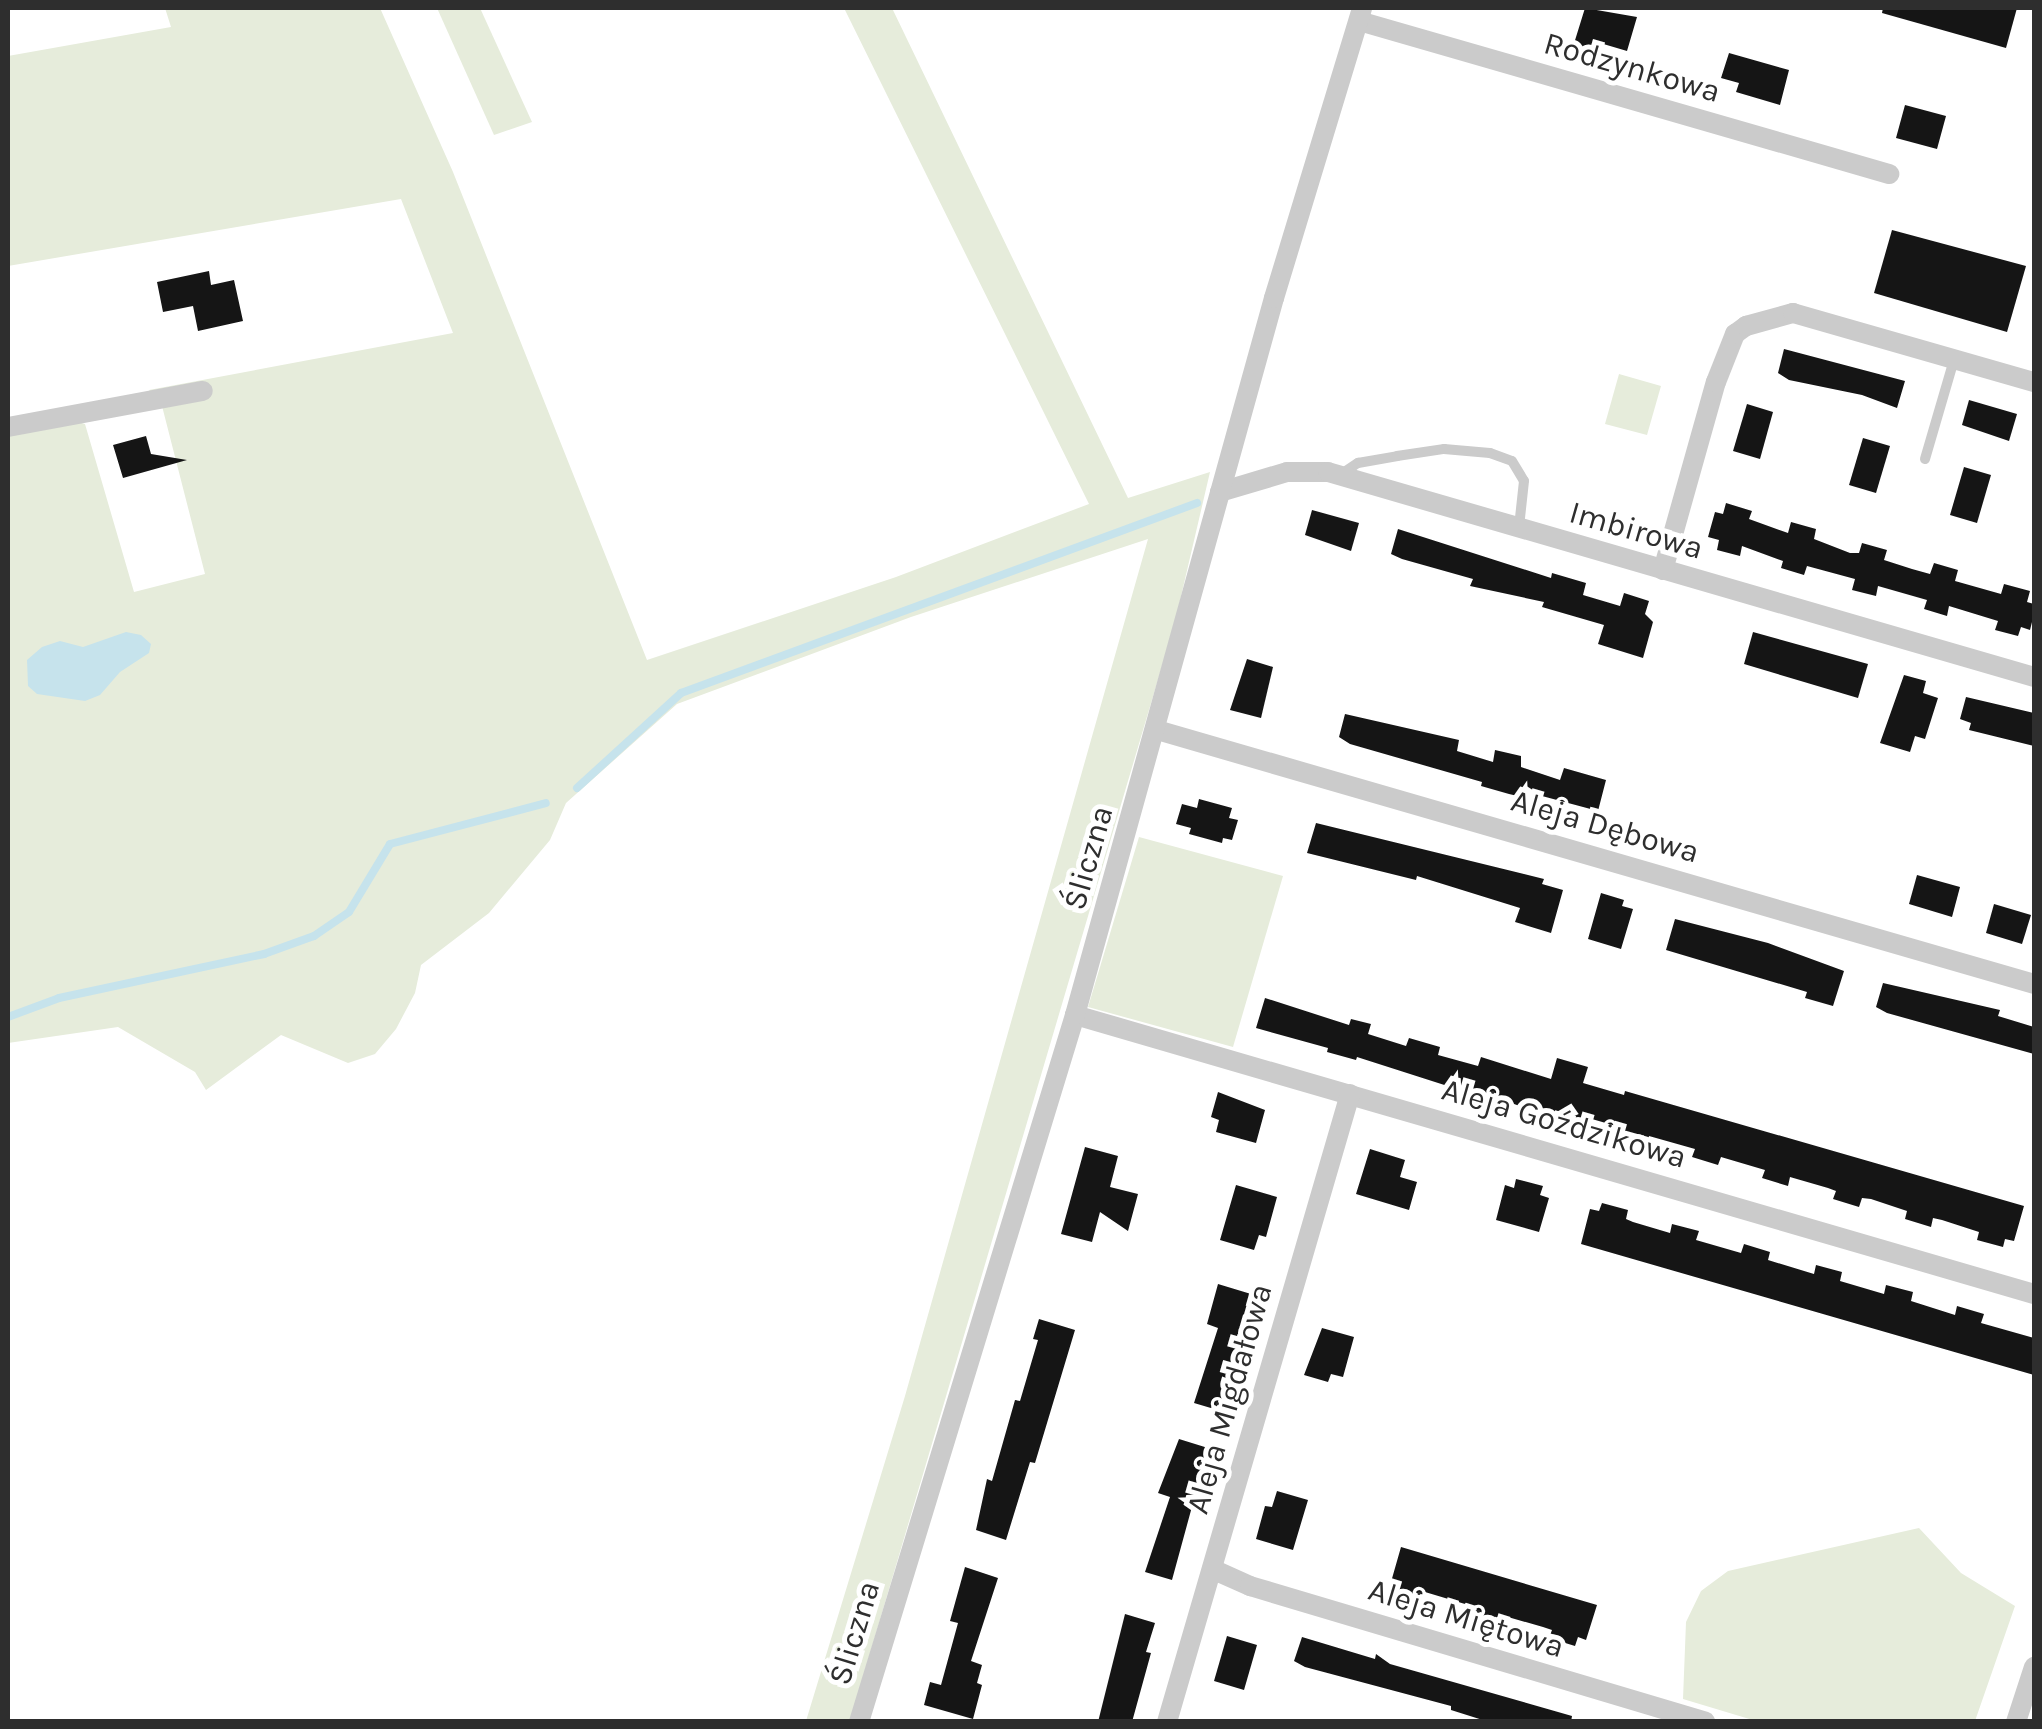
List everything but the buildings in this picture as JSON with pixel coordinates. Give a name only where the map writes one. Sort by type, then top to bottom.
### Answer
[{"type":"street","name":"Rodzynkowa","points":[[1360,14],[1890,174]]},
{"type":"street","name":"Śliczna","points":[[860,1722],[1075,1016],[1220,492],[1360,14]]},
{"type":"street","points":[[1663,570],[1722,364],[1735,334],[1746,326],[1793,313],[2034,382]]},
{"type":"street","points":[[8,427],[203,392]]},
{"type":"street","name":"Imbirowa","points":[[1220,492],[1287,472],[1340,476],[2034,677]]},
{"type":"street","name":"Aleja Dębowa","points":[[1157,730],[2034,984]]},
{"type":"street","name":"Aleja Goździkowa","points":[[1075,1016],[2034,1294]]},
{"type":"street","name":"Aleja Migdałowa","points":[[1167,1722],[1350,1094]]},
{"type":"street","name":"Aleja Miętowa","points":[[1212,1569],[1250,1586],[1706,1722]]},
{"type":"street","points":[[2016,1722],[2034,1667]]},
{"type":"lane","points":[[1925,459],[1954,359]]},
{"type":"lane","points":[[1340,476],[1358,463],[1398,456],[1444,449],[1490,452],[1512,462],[1524,480],[1519,528]]},
{"type":"green space","points":[[165,8],[380,8],[453,172],[647,660],[896,577],[1089,504],[844,8],[892,8],[1128,498],[1210,472],[1175,622],[850,1721],[806,1721],[905,1396],[1148,539],[911,617],[677,704],[566,803],[550,840],[489,913],[421,965],[415,993],[396,1029],[375,1054],[348,1063],[281,1035],[206,1090],[195,1072],[118,1027],[8,1043],[8,427],[68,419],[85,424],[134,592],[205,574],[162,406],[149,390],[453,333],[401,199],[8,266],[8,56],[171,27]]},
{"type":"green space","points":[[437,8],[480,8],[532,122],[494,135]]},
{"type":"green space","points":[[1619,374],[1661,386],[1647,435],[1605,424]]},
{"type":"green space","points":[[1139,837],[1283,876],[1233,1047],[1088,1007]]},
{"type":"green space","points":[[1919,1528],[1961,1573],[2015,1606],[1975,1721],[1756,1721],[1683,1699],[1686,1622],[1701,1591],[1728,1571]]},
{"type":"water","points":[[126,632],[141,635],[151,644],[149,653],[120,672],[100,695],[85,701],[37,694],[28,686],[27,660],[42,647],[60,641],[83,647]]},
{"type":"waterway","points":[[577,788],[681,693],[1197,503]]},
{"type":"waterway","points":[[8,1017],[59,998],[264,954],[314,936],[349,912],[390,844],[546,803]]}]
